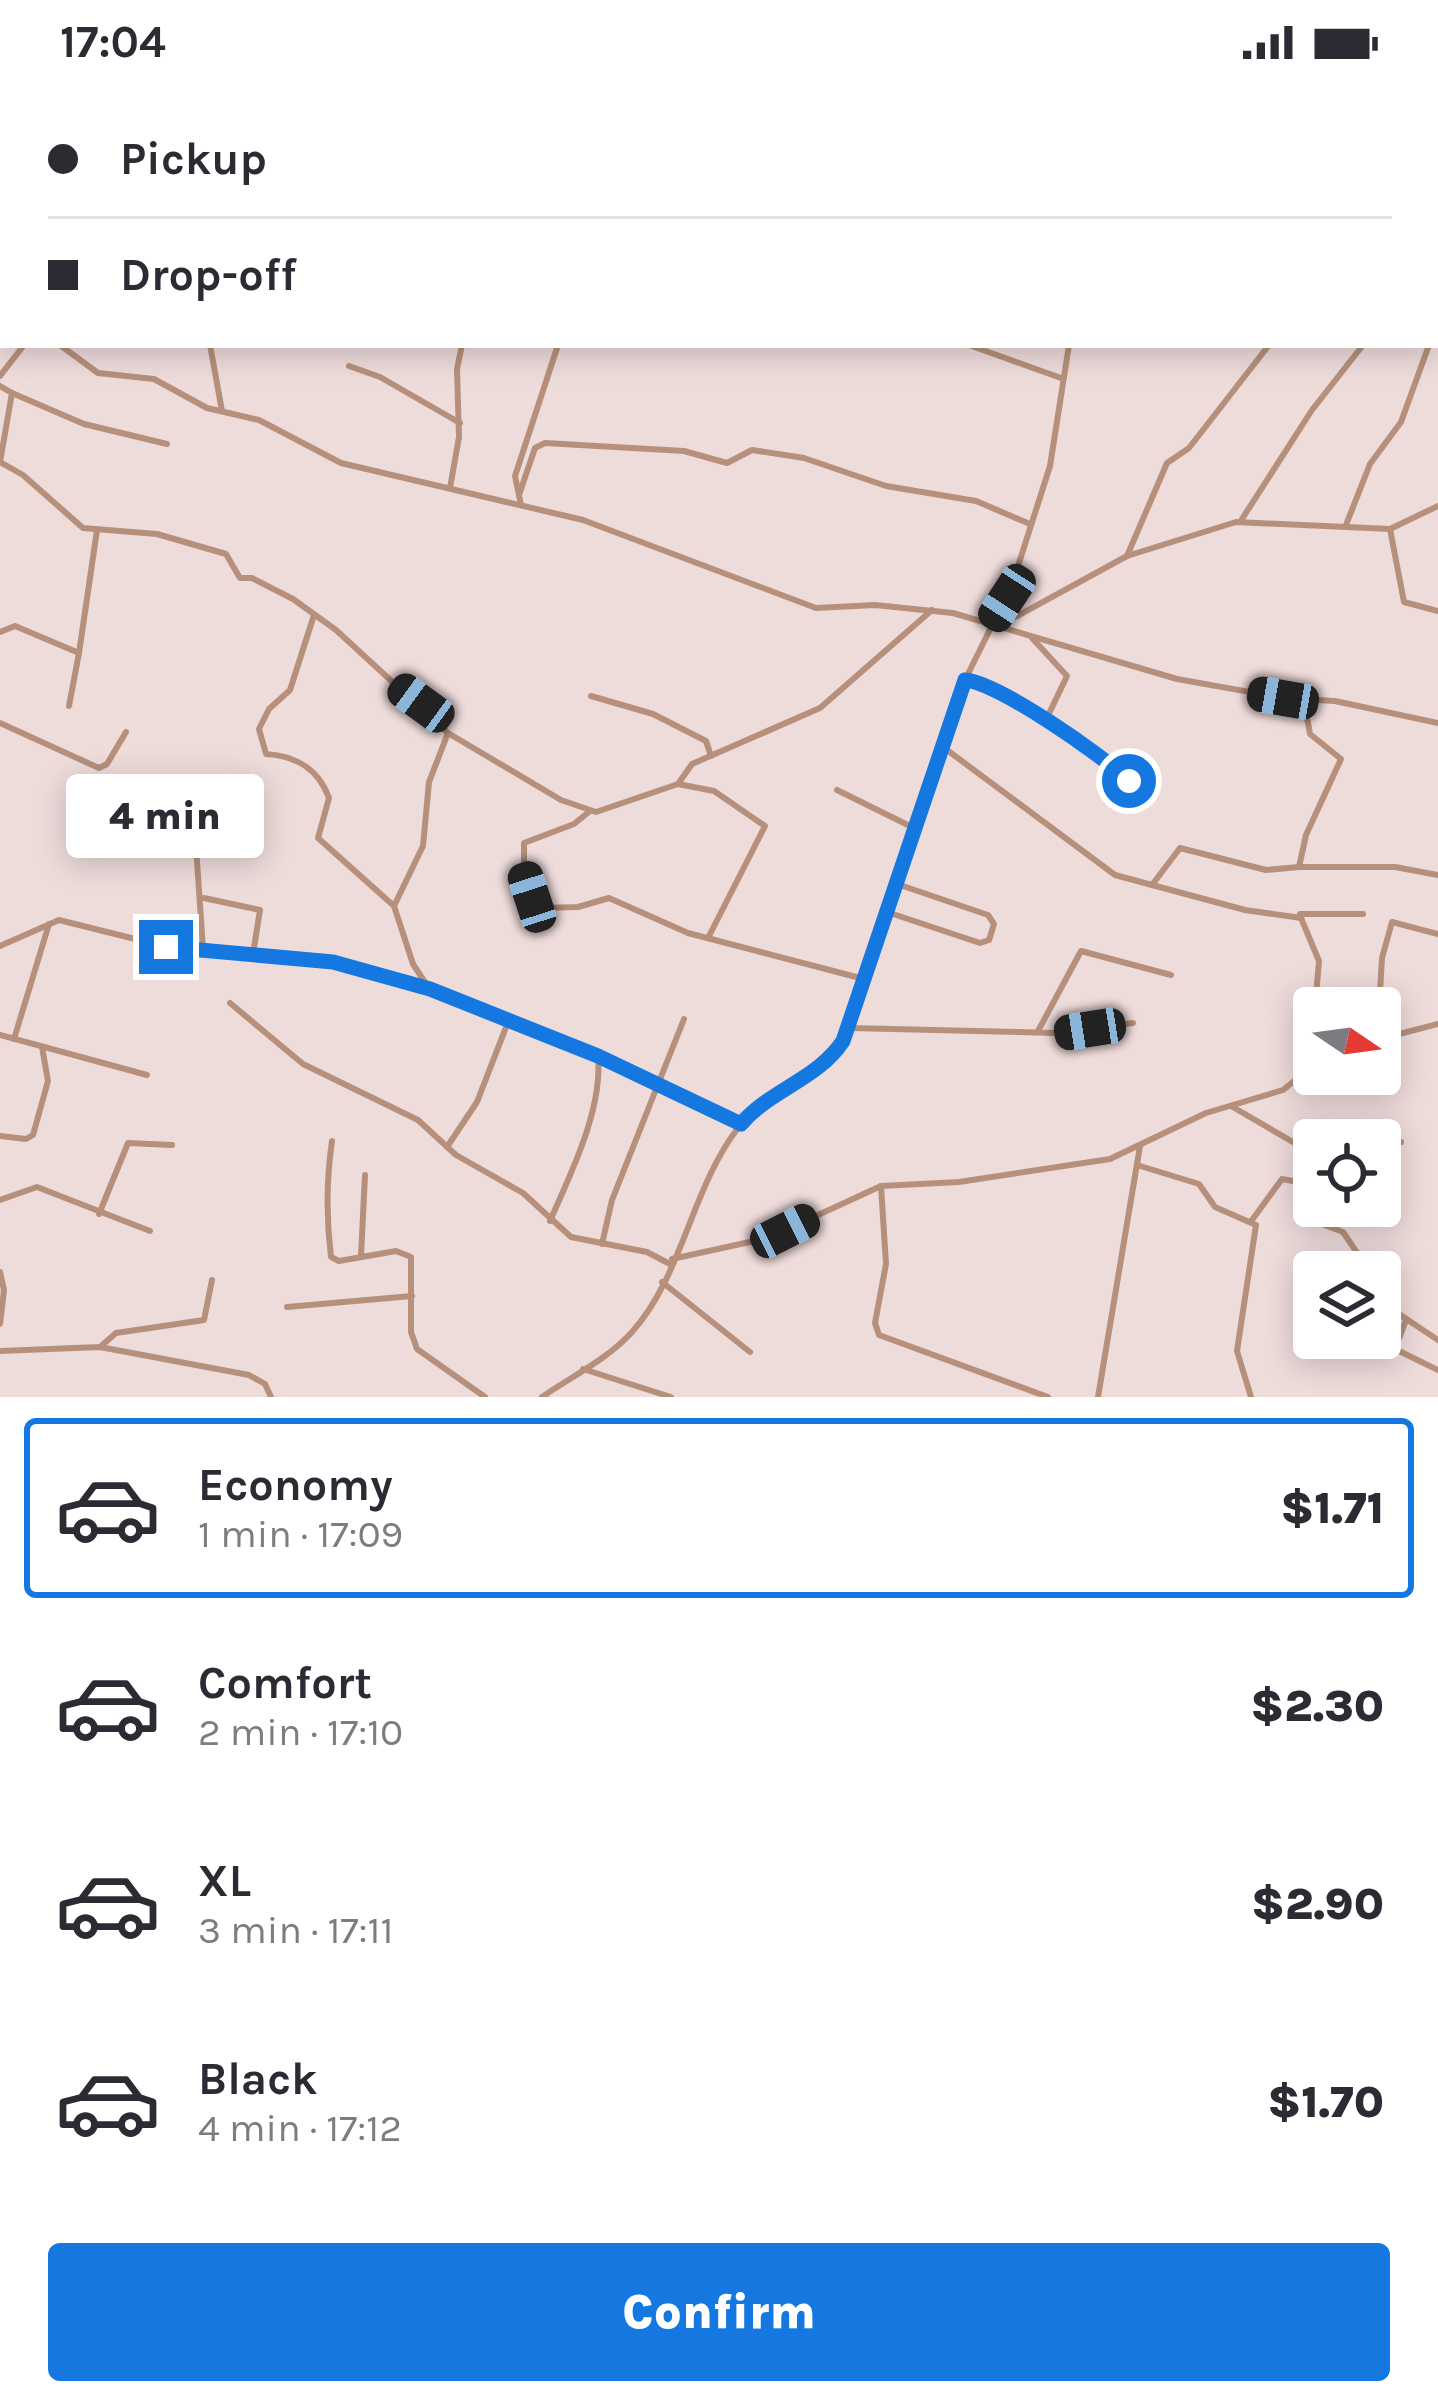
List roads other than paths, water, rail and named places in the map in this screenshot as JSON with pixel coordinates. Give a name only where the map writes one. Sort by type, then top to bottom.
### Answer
[{"type":"street","points":[[64,348],[104,376],[154,380],[222,411],[259,420],[341,463],[583,520],[816,608],[933,609],[1177,680],[1304,701],[1335,700],[1438,723]]},
{"type":"street","points":[[211,348],[222,411]]},
{"type":"street","points":[[450,488],[460,423],[457,369],[461,348]]},
{"type":"street","points":[[521,505],[515,476],[556,348]]},
{"type":"street","points":[[977,348],[1061,378]]},
{"type":"street","points":[[542,1397],[632,1332],[662,1282],[712,1165],[741,1124],[765,1100],[823,1066],[850,1028],[965,680],[1007,598],[1055,443],[1061,378],[1069,348]]},
{"type":"street","points":[[1127,556],[1167,464],[1189,448],[1267,348]]},
{"type":"street","points":[[1241,521],[1312,410],[1361,348]]},
{"type":"street","points":[[1346,526],[1370,464],[1409,405],[1428,348]]},
{"type":"street","points":[[0,376],[3,365]]},
{"type":"street","points":[[349,366],[407,391],[460,423]]},
{"type":"street","points":[[0,386],[84,424],[166,444]]},
{"type":"street","points":[[12,393],[0,462],[23,475],[72,524],[157,534],[226,554],[240,578],[252,578],[314,615],[421,703],[448,733],[590,811],[601,812],[645,791],[678,784],[714,791],[765,826],[708,938]]},
{"type":"street","points":[[518,495],[535,448],[545,443],[684,451],[727,463],[752,451],[810,459],[886,486],[976,501],[1030,524]]},
{"type":"street","points":[[991,623],[1017,616],[1127,556],[1241,521],[1390,530],[1438,506]]},
{"type":"street","points":[[69,706],[98,530]]},
{"type":"street","points":[[1390,530],[1404,602],[1438,610]]},
{"type":"street","points":[[678,784],[692,764],[820,708],[933,609]]},
{"type":"street","points":[[314,615],[290,690],[269,709],[260,729],[266,754],[290,755],[317,774],[329,798],[318,838],[394,906],[413,964],[430,989]]},
{"type":"street","points":[[0,632],[7,622],[79,653]]},
{"type":"street","points":[[1032,638],[1067,676],[1045,722]]},
{"type":"street","points":[[965,680],[988,684],[1127,778],[1125,794]]},
{"type":"street","points":[[591,696],[653,714],[706,740],[711,756]]},
{"type":"street","points":[[1299,867],[1306,835],[1341,758],[1310,734],[1304,701]]},
{"type":"street","points":[[0,723],[99,768],[107,764],[126,732]]},
{"type":"street","points":[[394,906],[423,846],[429,782],[448,733]]},
{"type":"street","points":[[943,747],[1115,874],[1245,910],[1363,914]]},
{"type":"street","points":[[203,949],[204,898],[194,872],[195,832],[208,786]]},
{"type":"street","points":[[837,790],[918,830]]},
{"type":"street","points":[[590,811],[574,824],[524,843],[521,855],[532,897],[543,908],[614,900],[708,938],[866,979]]},
{"type":"street","points":[[1152,885],[1180,848],[1282,872],[1299,867],[1395,867],[1438,875]]},
{"type":"street","points":[[887,912],[983,944],[989,940],[994,924],[988,915],[898,885]]},
{"type":"street","points":[[204,898],[260,910],[253,954]]},
{"type":"street","points":[[1297,915],[1318,962],[1316,987]]},
{"type":"street","points":[[0,946],[59,920],[175,949],[333,962],[430,989],[598,1056],[741,1124]]},
{"type":"street","points":[[1380,987],[1392,922],[1438,934]]},
{"type":"street","points":[[14,1039],[50,924]]},
{"type":"street","points":[[1038,1031],[1081,951],[1171,975]]},
{"type":"street","points":[[230,1003],[303,1064],[418,1120],[447,1148],[523,1193],[571,1237],[646,1252],[671,1262],[768,1238],[881,1186],[1088,1164],[1283,1090],[1293,1082]]},
{"type":"street","points":[[602,1244],[612,1200],[684,1019]]},
{"type":"street","points":[[447,1148],[477,1102],[508,1022]]},
{"type":"street","points":[[850,1028],[1038,1031],[1133,1023]]},
{"type":"street","points":[[1401,1034],[1438,1024]]},
{"type":"street","points":[[0,1034],[147,1075]]},
{"type":"street","points":[[0,1136],[26,1139],[33,1135],[48,1081],[42,1047]]},
{"type":"street","points":[[550,1221],[584,1135],[598,1081],[598,1056]]},
{"type":"street","points":[[1231,1106],[1293,1142]]},
{"type":"street","points":[[332,1141],[323,1204],[332,1226],[329,1252],[339,1261],[396,1251],[411,1257],[411,1332],[417,1349],[485,1397]]},
{"type":"street","points":[[99,1214],[128,1142],[172,1145]]},
{"type":"street","points":[[1097,1397],[1140,1145]]},
{"type":"street","points":[[1137,1165],[1199,1184],[1215,1207],[1252,1220]]},
{"type":"street","points":[[361,1257],[365,1175]]},
{"type":"street","points":[[1251,1397],[1237,1352],[1256,1251],[1252,1220],[1275,1183],[1293,1182]]},
{"type":"street","points":[[0,1200],[31,1186],[150,1231]]},
{"type":"street","points":[[881,1186],[886,1264],[875,1330],[905,1347],[1048,1397]]},
{"type":"street","points":[[1330,1227],[1343,1232],[1356,1251]]},
{"type":"street","points":[[0,1272],[4,1290],[0,1324]]},
{"type":"street","points":[[100,1347],[116,1333],[204,1320],[212,1280]]},
{"type":"street","points":[[662,1282],[750,1352]]},
{"type":"street","points":[[287,1307],[412,1296]]},
{"type":"street","points":[[1401,1314],[1438,1340]]},
{"type":"street","points":[[1406,1320],[1395,1349],[1438,1370]]},
{"type":"street","points":[[0,1351],[100,1347],[248,1375],[265,1384],[271,1397]]},
{"type":"street","points":[[583,1369],[671,1397]]}]
